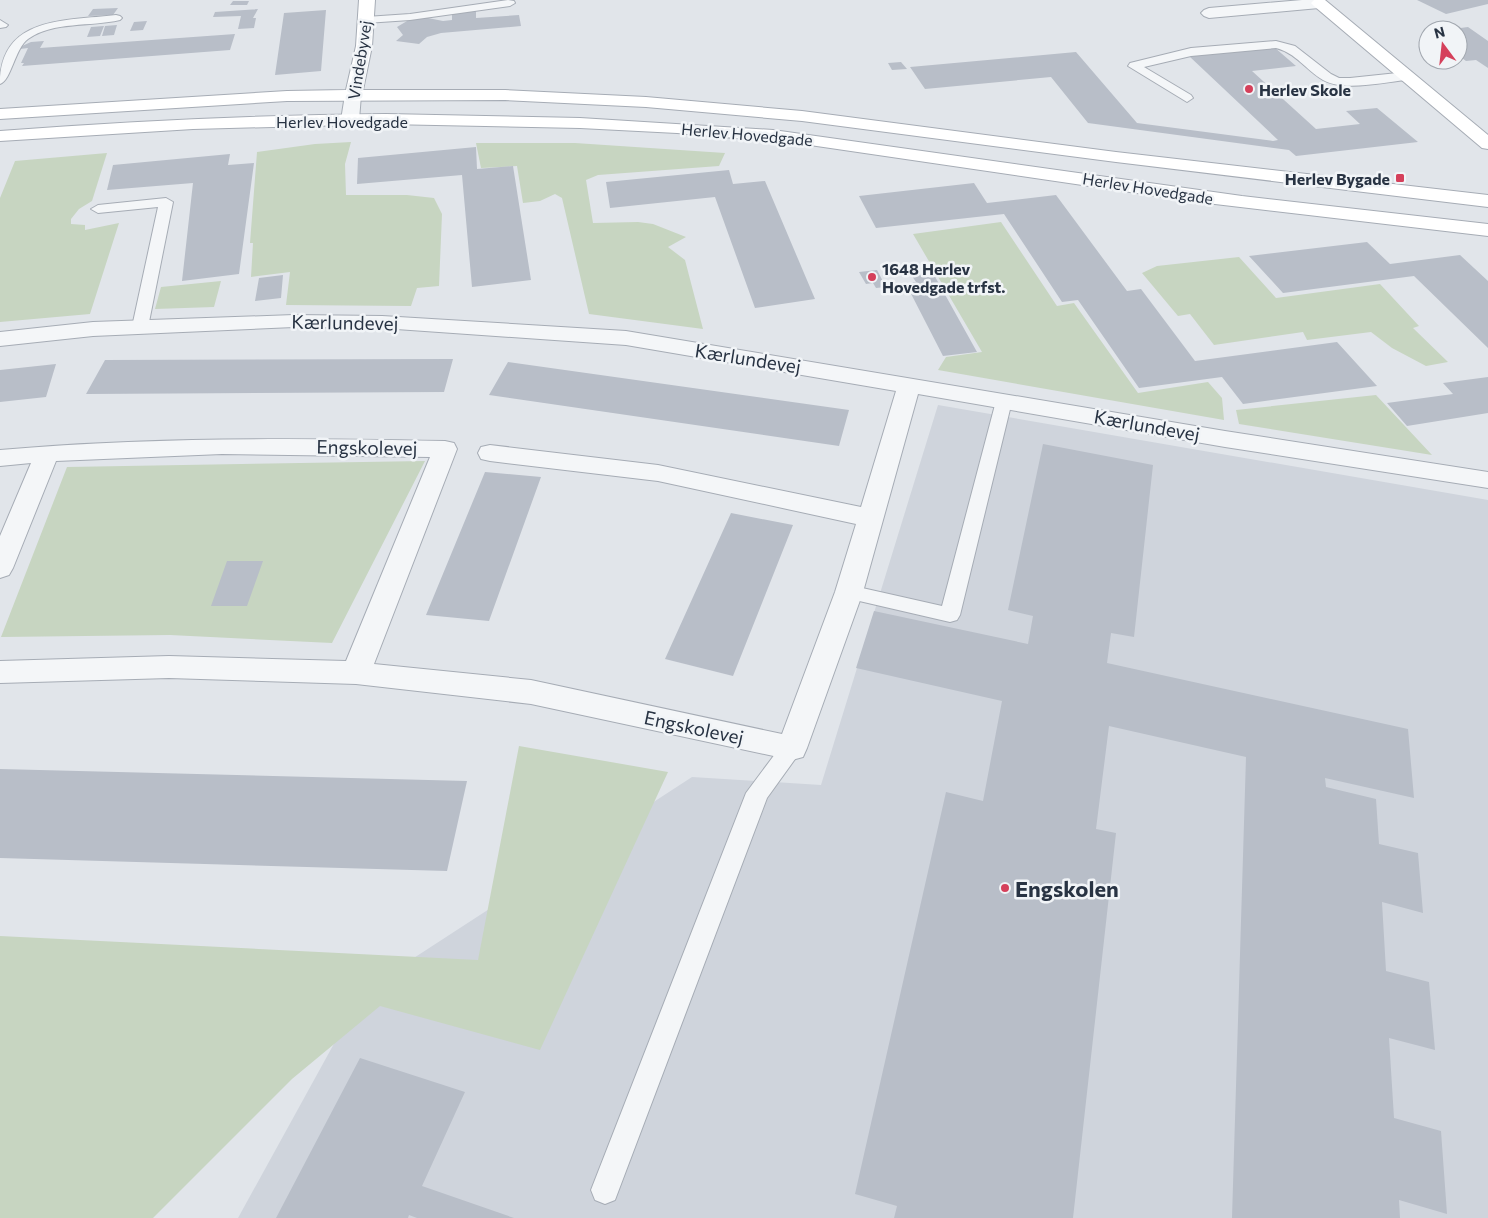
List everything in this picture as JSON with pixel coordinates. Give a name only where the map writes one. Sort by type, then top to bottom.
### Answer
[{"type":"main road","name":"Vindebyvej","points":[[353,94],[364,46],[367,0]]},
{"type":"main road","points":[[1324,1],[1408,76],[1487,142]]},
{"type":"main road","name":"Herlev Hovedgade","points":[[0,114],[287,96],[353,94],[504,95],[646,102],[802,116],[1116,158],[1488,201]]},
{"type":"main road","name":"Herlev Hovedgade","points":[[0,136],[247,122],[350,120],[488,120],[630,124],[778,136],[989,164],[1242,202],[1488,230]]},
{"type":"street","points":[[1209,13],[1324,1]]},
{"type":"street","name":"Vindebyvej","points":[[350,120],[353,94]]},
{"type":"street","name":"Kærlundevej","points":[[0,339],[140,327],[294,321],[382,322],[626,338],[1226,439],[1488,480]]},
{"type":"street","points":[[792,748],[849,592],[908,384]]},
{"type":"street","name":"Engskolevej","points":[[0,458],[47,453],[165,447],[286,446],[445,449],[356,673]]},
{"type":"street","points":[[0,568],[47,453]]},
{"type":"street","points":[[490,453],[658,473],[870,518]]},
{"type":"street","name":"Engskolevej","points":[[0,672],[169,667],[356,673],[532,692],[792,748]]},
{"type":"lane","points":[[366,20],[410,17],[510,3]]},
{"type":"lane","points":[[0,80],[19,40],[46,29],[70,23],[116,18]]},
{"type":"lane","points":[[1187,98],[1134,66],[1191,52],[1276,44],[1291,48],[1327,78],[1336,81],[1350,82],[1408,76]]},
{"type":"lane","points":[[98,209],[166,202],[140,327]]},
{"type":"lane","points":[[849,592],[950,615],[1004,401]]},
{"type":"lane","points":[[605,1190],[757,793],[792,748]]},
{"type":"shaded area","name":"Engskolen","points":[[938,405],[1488,500],[1488,1218],[238,1218],[363,991],[692,777],[821,785]]},
{"type":"green space","points":[[351,142],[345,164],[346,195],[407,195],[434,198],[442,214],[439,286],[417,288],[411,306],[286,305],[290,272],[251,277],[253,243],[250,243],[257,152],[315,144]]},
{"type":"green space","points":[[476,143],[575,143],[725,153],[719,166],[598,175],[586,180],[593,223],[638,222],[653,224],[686,237],[668,247],[685,260],[703,329],[589,314],[562,198],[555,194],[540,201],[523,203],[517,166],[481,168]]},
{"type":"green space","points":[[107,153],[92,201],[79,209],[71,219],[71,224],[85,225],[85,230],[119,223],[90,314],[0,322],[0,198],[15,161]]},
{"type":"green space","points":[[1001,222],[1057,306],[1074,303],[1138,393],[1208,382],[1222,398],[1224,420],[938,370],[946,357],[982,352],[913,234]]},
{"type":"green space","points":[[1239,257],[1276,298],[1380,284],[1419,326],[1413,328],[1448,362],[1426,366],[1392,348],[1371,332],[1307,340],[1303,332],[1214,345],[1190,314],[1178,316],[1142,273],[1157,266]]},
{"type":"green space","points":[[221,281],[214,307],[155,309],[161,287]]},
{"type":"green space","points":[[1376,395],[1432,455],[1239,424],[1236,410]]},
{"type":"green space","points":[[425,461],[332,643],[170,635],[1,637],[67,467]]},
{"type":"green space","points":[[519,746],[668,772],[540,1050],[380,1006],[292,1079],[153,1218],[0,1218],[0,936],[478,960]]},
{"type":"building","points":[[1417,0],[1488,0],[1488,4],[1446,14]]},
{"type":"building","points":[[233,1],[249,1],[247,5],[230,5]]},
{"type":"building","points":[[118,8],[113,15],[88,16],[93,9]]},
{"type":"building","points":[[258,9],[253,18],[256,18],[254,28],[238,29],[241,16],[213,17],[215,12]]},
{"type":"building","points":[[326,10],[321,71],[275,75],[284,13]]},
{"type":"building","points":[[476,11],[476,18],[519,15],[521,26],[441,33],[427,37],[419,44],[396,41],[403,35],[397,27],[407,21],[423,17],[443,21],[452,20],[452,13]]},
{"type":"building","points":[[147,21],[143,30],[130,31],[134,22]]},
{"type":"building","points":[[117,25],[114,35],[102,36],[105,26]]},
{"type":"building","points":[[104,26],[100,36],[87,37],[91,27]]},
{"type":"building","points":[[1468,27],[1488,41],[1488,68],[1476,60],[1468,61]]},
{"type":"building","points":[[235,34],[230,50],[22,66],[24,63],[21,63],[28,48],[20,49],[31,42],[44,41],[40,48]]},
{"type":"building","points":[[1274,47],[1296,66],[1252,71],[1316,129],[1360,124],[1346,111],[1377,108],[1418,142],[1296,156],[1289,150],[1088,123],[1051,77],[925,89],[910,67],[1076,52],[1137,123],[1273,141],[1278,140],[1189,56]]},
{"type":"building","points":[[901,62],[907,69],[892,70],[888,63]]},
{"type":"building","points":[[476,147],[477,169],[513,166],[531,280],[472,287],[462,175],[357,184],[358,158]]},
{"type":"building","points":[[230,154],[228,165],[254,163],[239,274],[182,281],[193,183],[107,190],[113,165]]},
{"type":"building","points":[[729,170],[733,184],[765,181],[815,299],[755,308],[715,197],[610,208],[606,182]]},
{"type":"building","points":[[974,183],[987,203],[1056,195],[1127,291],[1141,289],[1195,361],[1337,342],[1377,386],[1243,404],[1222,377],[1139,388],[1078,300],[1062,302],[1004,214],[876,228],[859,196]]},
{"type":"building","points":[[1367,242],[1390,264],[1460,255],[1488,281],[1488,348],[1414,276],[1283,293],[1249,256]]},
{"type":"building","name":"1648 Herlev Hovedgade trfst.","points":[[877,270],[886,287],[876,288],[873,283],[866,284],[859,272]]},
{"type":"building","points":[[933,273],[977,352],[943,356],[906,284],[916,282],[912,276]]},
{"type":"building","points":[[283,275],[281,298],[255,301],[259,278]]},
{"type":"building","points":[[453,359],[444,392],[86,394],[105,360]]},
{"type":"building","points":[[508,362],[849,410],[839,446],[489,395]]},
{"type":"building","points":[[56,364],[46,397],[0,402],[0,370]]},
{"type":"building","points":[[1488,377],[1488,413],[1407,426],[1387,403],[1453,394],[1443,383]]},
{"type":"building","points":[[1043,444],[1153,465],[1134,637],[1111,633],[1107,663],[1408,729],[1414,798],[1325,778],[1326,787],[1376,799],[1379,844],[1418,853],[1423,913],[1382,902],[1386,971],[1429,982],[1435,1050],[1389,1038],[1394,1118],[1441,1131],[1447,1214],[1399,1200],[1400,1218],[1232,1218],[1246,757],[1109,726],[1096,829],[1116,833],[1073,1218],[894,1218],[897,1206],[855,1194],[946,792],[983,801],[1002,701],[856,668],[874,611],[1028,644],[1033,616],[1008,610]]},
{"type":"building","points":[[485,472],[541,477],[489,621],[426,615]]},
{"type":"building","points":[[731,513],[793,525],[733,676],[665,659]]},
{"type":"building","points":[[227,561],[263,561],[247,606],[211,606]]},
{"type":"building","points":[[0,769],[467,781],[447,871],[0,858]]},
{"type":"building","points":[[360,1058],[465,1092],[422,1186],[514,1218],[417,1218],[409,1215],[408,1218],[276,1218]]},
{"type":"place","name":"Herlev Skole","points":[[1249,89]]},
{"type":"place","name":"Herlev Bygade","points":[[1400,178]]},
{"type":"place","name":"1648 Herlev Hovedgade trfst.","points":[[872,277]]},
{"type":"place","name":"Engskolen","points":[[1005,888]]}]
